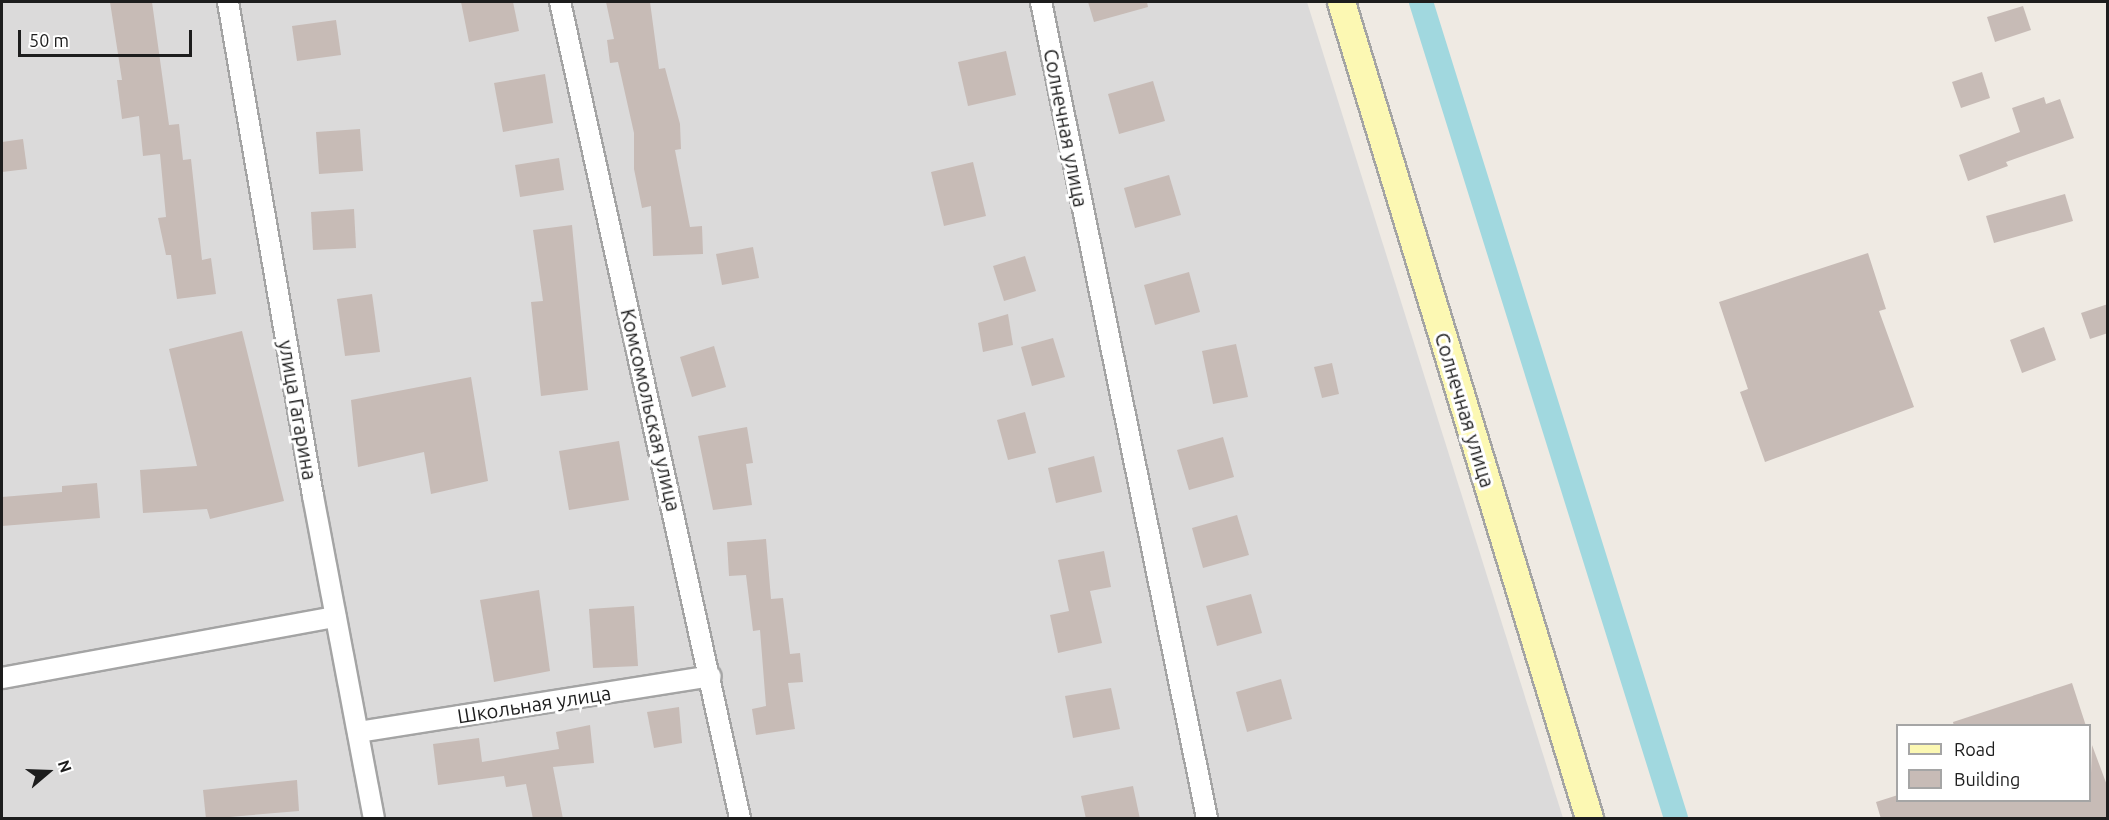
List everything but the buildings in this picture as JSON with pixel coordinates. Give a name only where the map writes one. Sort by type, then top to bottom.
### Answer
[{"type":"main road","name":"Солнечная улица","points":[[1341,2],[1588,819]]},
{"type":"street","name":"улица Гагарина","points":[[228,2],[335,617],[374,819]]},
{"type":"street","name":"Комсомольская улица","points":[[560,2],[711,676],[740,819]]},
{"type":"street","name":"Солнечная улица","points":[[1041,2],[1207,819]]},
{"type":"street","points":[[2,678],[335,617]]},
{"type":"street","name":"Школьная улица","points":[[358,732],[711,676]]},
{"type":"shaded area","points":[[2,2],[1307,2],[1563,818],[2,818]]},
{"type":"waterway","points":[[1421,2],[1676,818]]}]
